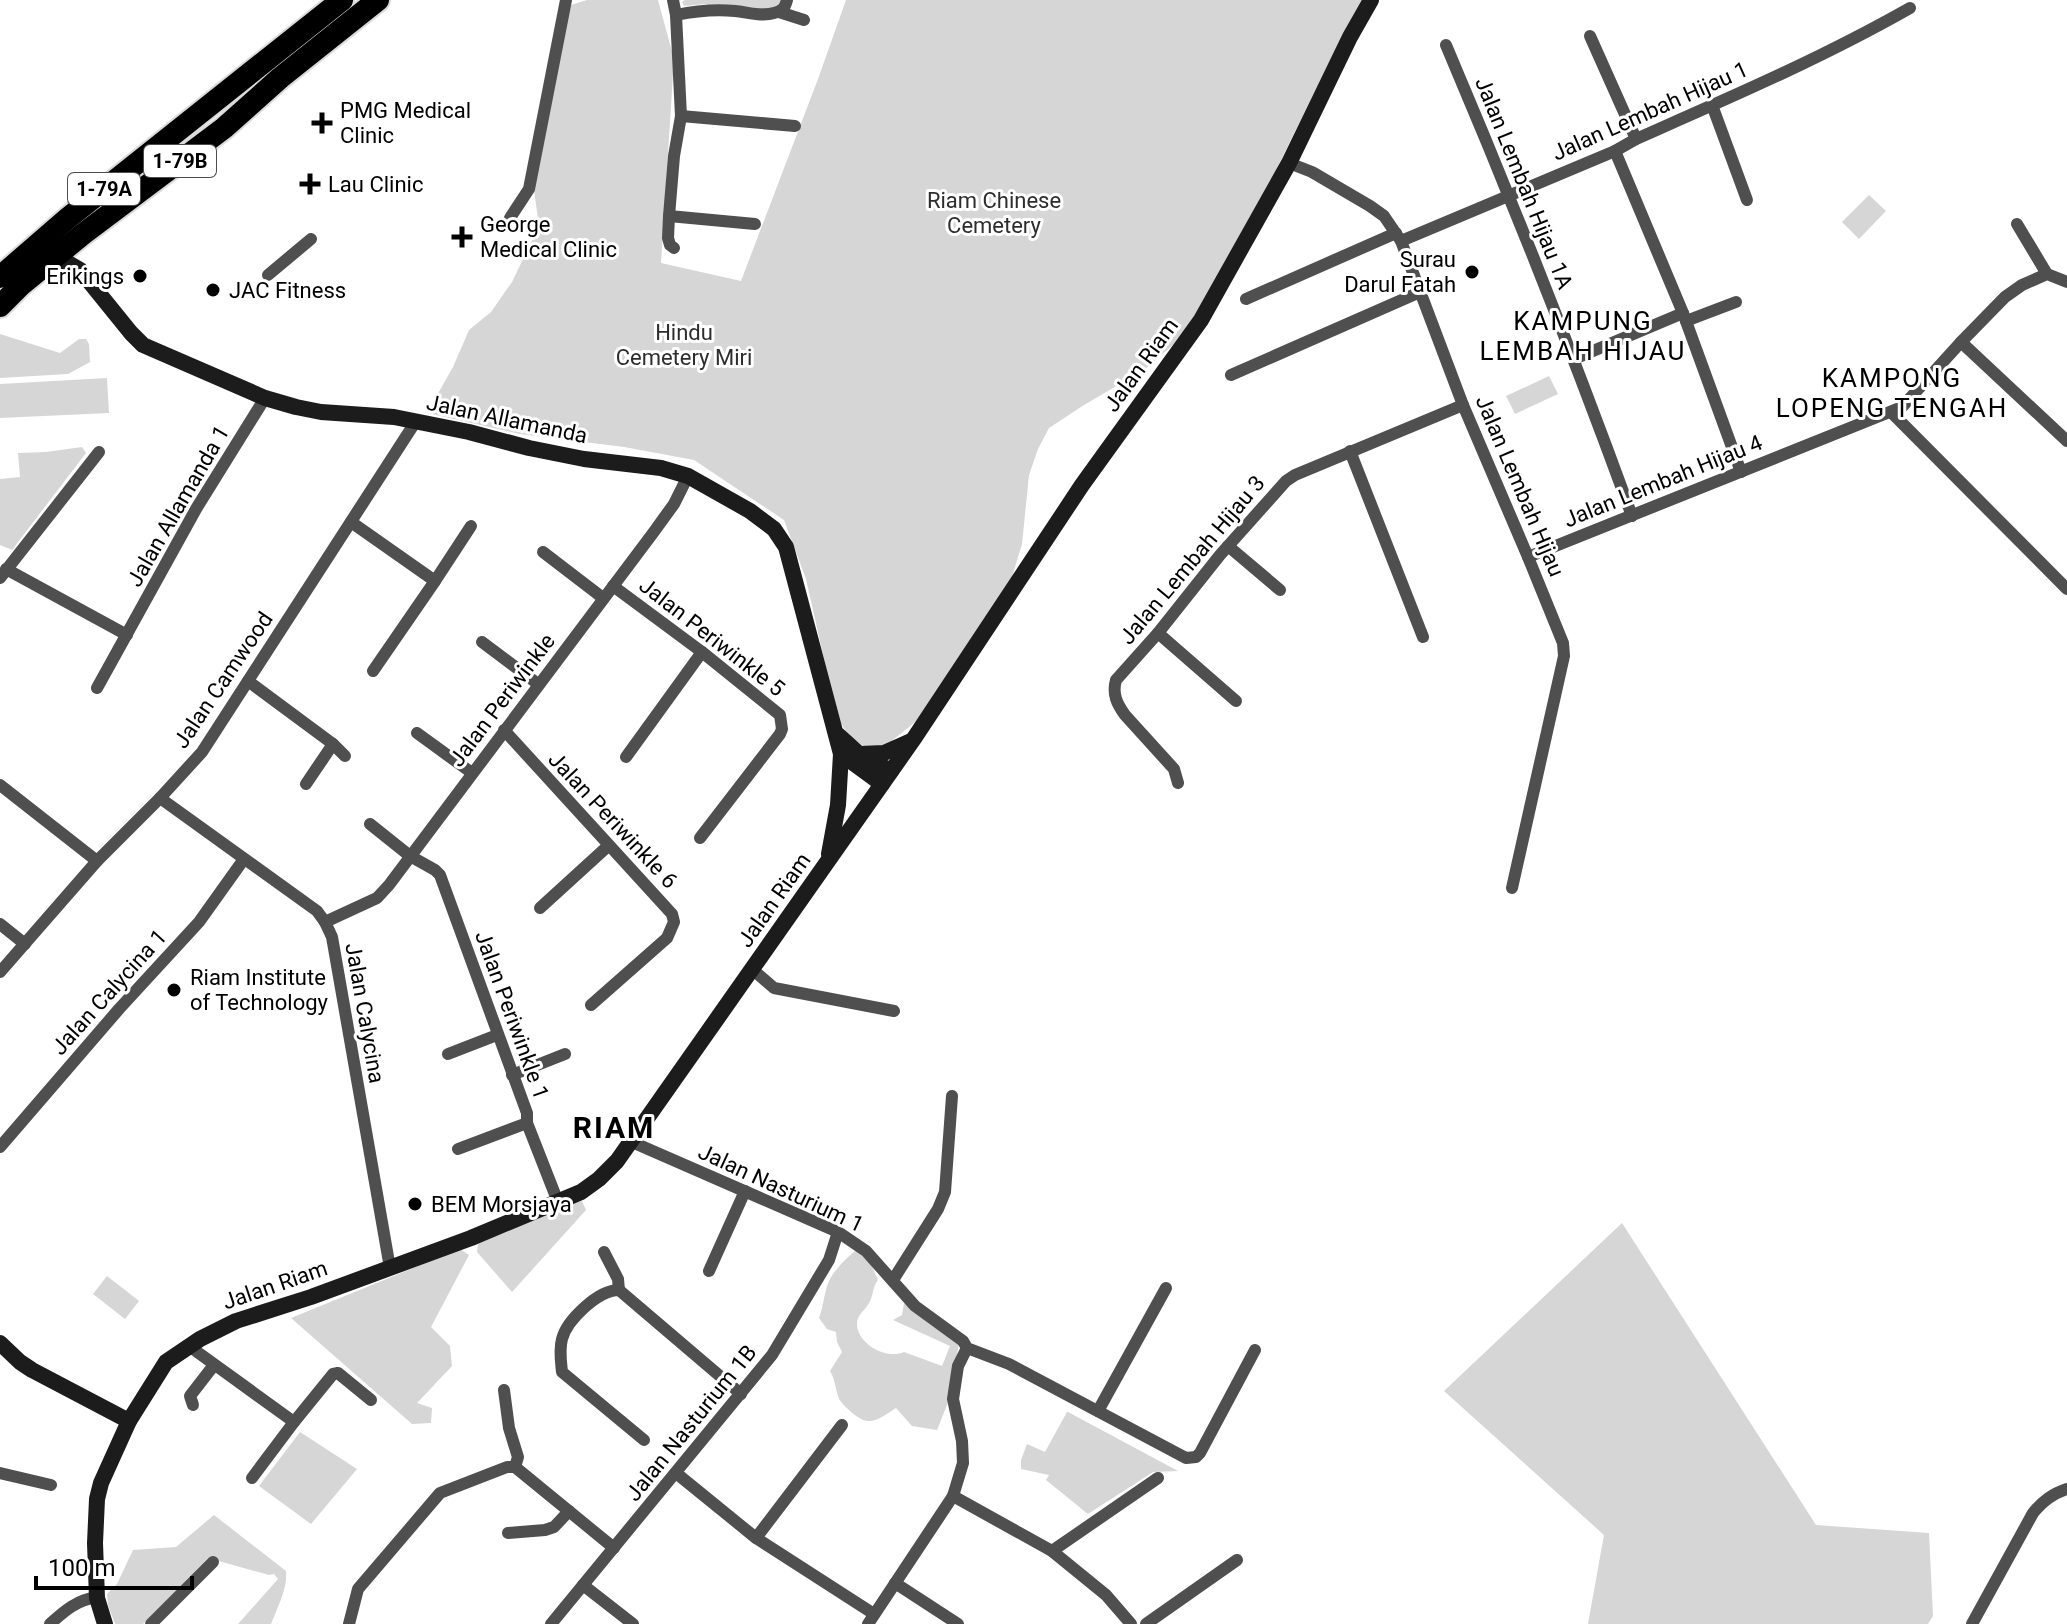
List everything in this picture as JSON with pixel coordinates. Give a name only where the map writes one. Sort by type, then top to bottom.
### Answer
[{"type":"highway","name":"1-79A","points":[[0,277],[68,218],[342,0]]},
{"type":"highway","name":"1-79B","points":[[0,306],[77,239],[224,128],[280,78],[378,0]]},
{"type":"highway","points":[[210,104],[218,111],[227,110],[280,78]]},
{"type":"main road","name":"Jalan Riam","points":[[105,1624],[97,1598],[97,1499],[106,1470],[129,1421],[166,1362],[236,1321],[484,1233],[581,1192],[599,1179],[632,1142],[887,778],[1082,485],[1201,320],[1289,163],[1371,0]]},
{"type":"main road","points":[[77,239],[80,270]]},
{"type":"main road","name":"Jalan Allamanda","points":[[55,258],[80,270],[143,345],[265,398],[309,410],[416,421],[584,459],[661,468],[688,476],[750,511],[774,529],[786,547],[841,754]]},
{"type":"main road","points":[[834,731],[887,778]]},
{"type":"main road","points":[[859,754],[884,753],[913,740]]},
{"type":"main road","points":[[827,863],[838,805],[841,754],[887,778]]},
{"type":"main road","points":[[0,1343],[32,1370],[129,1421]]},
{"type":"street","points":[[510,218],[529,189],[566,0]]},
{"type":"street","points":[[673,0],[681,116],[669,216],[668,238],[674,248]]},
{"type":"street","points":[[676,15],[699,10],[768,15],[779,12],[786,6],[787,0]]},
{"type":"street","name":"Jalan Lembah Hijau 1","points":[[1246,299],[1615,151],[1856,39],[1910,8]]},
{"type":"street","points":[[779,12],[804,20]]},
{"type":"street","points":[[1590,36],[1636,139]]},
{"type":"street","name":"Jalan Lembah Hijau 1A","points":[[1446,45],[1510,195],[1632,516]]},
{"type":"street","points":[[1712,105],[1747,200]]},
{"type":"street","points":[[681,116],[795,126]]},
{"type":"street","points":[[1615,151],[1684,317],[1741,472]]},
{"type":"street","name":"Jalan Lembah Hijau","points":[[1289,163],[1312,172],[1370,206],[1384,216],[1398,237],[1463,405],[1563,643],[1564,656],[1512,888]]},
{"type":"street","points":[[669,216],[755,224]]},
{"type":"street","points":[[2017,224],[2047,274],[2067,282]]},
{"type":"street","points":[[268,275],[311,239]]},
{"type":"street","points":[[2047,274],[2005,297],[1908,404],[1897,410],[2067,589]]},
{"type":"street","points":[[1231,375],[1420,292]]},
{"type":"street","points":[[1574,359],[1684,317],[1736,302]]},
{"type":"street","points":[[1961,342],[2067,441]]},
{"type":"street","name":"Jalan Allamanda 1","points":[[97,688],[196,509],[265,398]]},
{"type":"street","name":"Jalan Lembah Hijau 3","points":[[1178,783],[1174,769],[1119,706],[1114,688],[1116,680],[1286,481],[1463,405]]},
{"type":"street","name":"Jalan Lembah Hijau 4","points":[[1528,557],[1897,410]]},
{"type":"street","name":"Jalan Camwood","points":[[0,972],[97,861],[202,752],[416,421]]},
{"type":"street","points":[[1350,451],[1423,637]]},
{"type":"street","points":[[99,452],[3,574],[127,635]]},
{"type":"street","name":"Jalan Periwinkle","points":[[325,922],[377,898],[674,504],[688,476]]},
{"type":"street","points":[[351,522],[435,581]]},
{"type":"street","points":[[373,671],[471,526]]},
{"type":"street","points":[[1228,546],[1280,590]]},
{"type":"street","points":[[543,552],[603,598]]},
{"type":"street","name":"Jalan Periwinkle 5","points":[[613,586],[780,715],[782,729],[700,838]]},
{"type":"street","points":[[1158,633],[1236,701]]},
{"type":"street","points":[[482,642],[538,684]]},
{"type":"street","points":[[626,757],[702,652]]},
{"type":"street","points":[[248,681],[345,756]]},
{"type":"street","name":"Jalan Periwinkle 6","points":[[504,730],[672,914],[674,922],[667,938],[591,1005]]},
{"type":"street","points":[[417,733],[472,773]]},
{"type":"street","points":[[306,784],[333,744]]},
{"type":"street","points":[[0,785],[97,861]]},
{"type":"street","name":"Jalan Calycina","points":[[160,798],[317,911],[325,922],[332,937],[390,1268]]},
{"type":"street","name":"Jalan Periwinkle 1","points":[[370,824],[440,875],[558,1202]]},
{"type":"street","points":[[540,908],[608,846]]},
{"type":"street","name":"Jalan Calycina 1","points":[[0,1147],[199,922],[244,859]]},
{"type":"street","points":[[0,924],[25,944]]},
{"type":"street","points":[[752,969],[774,988],[894,1011]]},
{"type":"street","points":[[448,1054],[497,1035]]},
{"type":"street","points":[[512,1075],[565,1054]]},
{"type":"street","points":[[893,1280],[938,1209],[945,1192],[952,1096]]},
{"type":"street","points":[[458,1149],[527,1123]]},
{"type":"street","name":"Jalan Nasturium 1","points":[[632,1142],[838,1232],[866,1251],[915,1306],[963,1341],[967,1348],[1009,1364],[1186,1458],[1196,1457],[1200,1453],[1255,1350]]},
{"type":"street","points":[[709,1271],[745,1191]]},
{"type":"street","name":"Jalan Nasturium 1B","points":[[551,1624],[772,1355],[829,1260],[838,1232]]},
{"type":"street","points":[[604,1252],[618,1279],[619,1290]]},
{"type":"street","points":[[1098,1411],[1166,1288]]},
{"type":"street","points":[[644,1440],[562,1372],[562,1336],[589,1302],[613,1290],[619,1290],[741,1394]]},
{"type":"street","points":[[189,1346],[294,1422]]},
{"type":"street","points":[[676,1473],[756,1538],[871,1619],[953,1496],[963,1463],[962,1441],[953,1399],[958,1366],[967,1348]]},
{"type":"street","points":[[193,1405],[190,1396],[214,1365]]},
{"type":"street","points":[[252,1478],[329,1376],[338,1373],[371,1400]]},
{"type":"street","points":[[504,1390],[509,1428],[518,1457],[515,1467]]},
{"type":"street","points":[[756,1538],[842,1425]]},
{"type":"street","points":[[349,1624],[358,1589],[440,1493],[507,1467],[515,1467],[614,1548]]},
{"type":"street","points":[[0,1473],[51,1485]]},
{"type":"street","points":[[1052,1551],[1158,1478]]},
{"type":"street","points":[[1972,1624],[2033,1513],[2043,1501],[2067,1489]]},
{"type":"street","points":[[953,1496],[1052,1551],[1106,1595],[1131,1624]]},
{"type":"street","points":[[508,1533],[554,1527],[569,1511]]},
{"type":"street","points":[[1146,1624],[1237,1560]]},
{"type":"street","points":[[151,1624],[213,1562]]},
{"type":"street","points":[[895,1583],[958,1624]]},
{"type":"street","points":[[583,1585],[633,1624]]},
{"type":"street","points":[[50,1624],[89,1597],[97,1598]]},
{"type":"green space","name":"Riam Chinese Cemetery","points":[[587,0],[658,0],[674,59],[661,263],[741,281],[846,0],[1365,0],[1273,176],[1197,312],[1173,345],[1144,370],[1049,428],[1029,475],[1022,544],[1008,590],[952,677],[914,723],[884,747],[864,746],[850,738],[837,717],[806,579],[784,520],[694,460],[624,447],[520,434],[427,413],[453,367],[469,330],[491,312],[512,282],[539,226],[534,190],[568,6]]},
{"type":"green space","points":[[782,0],[776,9],[770,9],[705,4],[684,6],[682,2]]},
{"type":"green space","points":[[1869,195],[1886,211],[1859,239],[1842,222]]},
{"type":"green space","points":[[0,334],[60,353],[79,339],[86,339],[90,362],[68,374],[0,378]]},
{"type":"green space","points":[[1549,376],[1558,394],[1515,414],[1506,396]]},
{"type":"green space","points":[[107,378],[109,413],[0,418],[0,384]]},
{"type":"green space","points":[[82,447],[86,453],[12,550],[0,545],[0,479],[20,477],[18,453]]},
{"type":"green space","points":[[582,1201],[586,1210],[512,1292],[477,1252],[478,1244],[560,1206]]},
{"type":"green space","points":[[1622,1223],[1816,1525],[1929,1533],[1933,1616],[1928,1624],[1588,1624],[1604,1535],[1444,1391]]},
{"type":"green space","points":[[460,1249],[469,1255],[431,1327],[450,1346],[452,1366],[417,1403],[432,1408],[431,1423],[412,1424],[291,1318]]},
{"type":"green space","points":[[856,1250],[871,1264],[878,1280],[871,1300],[857,1321],[858,1331],[867,1344],[882,1352],[904,1352],[942,1366],[950,1346],[893,1320],[902,1315],[904,1303],[959,1344],[947,1405],[937,1430],[912,1426],[896,1408],[873,1421],[862,1420],[839,1398],[830,1371],[842,1352],[836,1332],[827,1329],[819,1318],[829,1281]]},
{"type":"green space","points":[[107,1276],[139,1301],[125,1319],[93,1294]]},
{"type":"green space","points":[[1067,1412],[1178,1471],[1153,1472],[1088,1514],[1046,1480],[1049,1475],[1021,1469],[1027,1444],[1045,1452]]},
{"type":"green space","points":[[300,1432],[357,1469],[311,1524],[259,1486]]},
{"type":"green space","points":[[214,1515],[286,1571],[284,1591],[271,1624],[238,1624],[278,1579],[274,1574],[208,1558],[143,1624],[115,1624],[107,1594],[117,1584],[133,1550],[176,1547]]},
{"type":"place","name":"PMG Medical Clinic","points":[[322,123]]},
{"type":"place","name":"Lau Clinic","points":[[310,184]]},
{"type":"place","name":"George Medical Clinic","points":[[462,237]]},
{"type":"place","name":"Surau Darul Fatah","points":[[1472,272]]},
{"type":"place","name":"Erikings","points":[[140,276]]},
{"type":"place","name":"JAC Fitness","points":[[213,290]]},
{"type":"place","name":"Riam Institute of Technology","points":[[174,990]]},
{"type":"place","name":"BEM Morsjaya","points":[[415,1204]]},
{"type":"district","name":"KAMPUNG LEMBAH HIJAU","points":[[1583,336]]},
{"type":"district","name":"KAMPONG LOPENG TENGAH","points":[[1892,393]]},
{"type":"district","name":"RIAM","points":[[614,1127]]},
{"type":"park label","name":"Hindu Cemetery Miri","points":[[684,344]]}]
